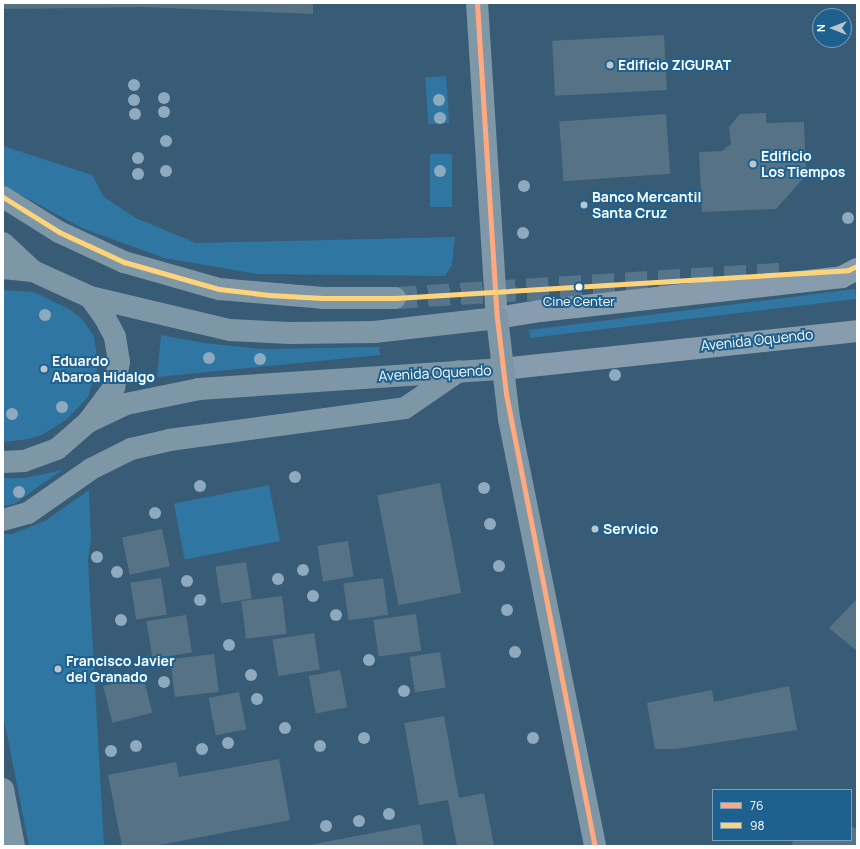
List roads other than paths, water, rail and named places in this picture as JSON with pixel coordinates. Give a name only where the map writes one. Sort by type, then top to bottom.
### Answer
[{"type":"main road","points":[[3,197],[59,232],[124,262],[205,285],[269,295],[323,298],[395,298]]},
{"type":"main road","points":[[3,244],[33,271],[90,297],[230,330],[274,332],[374,332],[497,318],[540,311],[842,278],[857,269]]},
{"type":"main road","points":[[3,268],[33,271]]},
{"type":"main road","points":[[3,462],[24,461],[57,450],[88,422],[114,388],[118,362],[115,337],[104,316],[90,297]]},
{"type":"main road","points":[[497,318],[509,419],[595,846]]},
{"type":"main road","name":"Avenida Oquendo","points":[[88,422],[126,404],[199,389],[502,369],[857,331]]},
{"type":"main road","points":[[3,520],[28,513],[91,469],[131,450],[169,440],[405,408],[459,371]]},
{"type":"main road","points":[[3,789],[14,846]]},
{"type":"street","points":[[477,3],[497,318]]},
{"type":"tunnel","points":[[395,298],[781,274]]},
{"type":"place","name":"Edificio ZIGURAT","points":[[610,65]]},
{"type":"place","name":"Edificio Los Tiempos","points":[[753,164]]},
{"type":"place","name":"Banco Mercantil Santa Cruz","points":[[584,205]]},
{"type":"place","name":"Cine Center","points":[[579,287]]},
{"type":"place","name":"Eduardo Abaroa Hidalgo","points":[[44,369]]},
{"type":"place","name":"Servicio","points":[[595,529]]},
{"type":"place","name":"Francisco Javier del Granado","points":[[58,669]]}]
